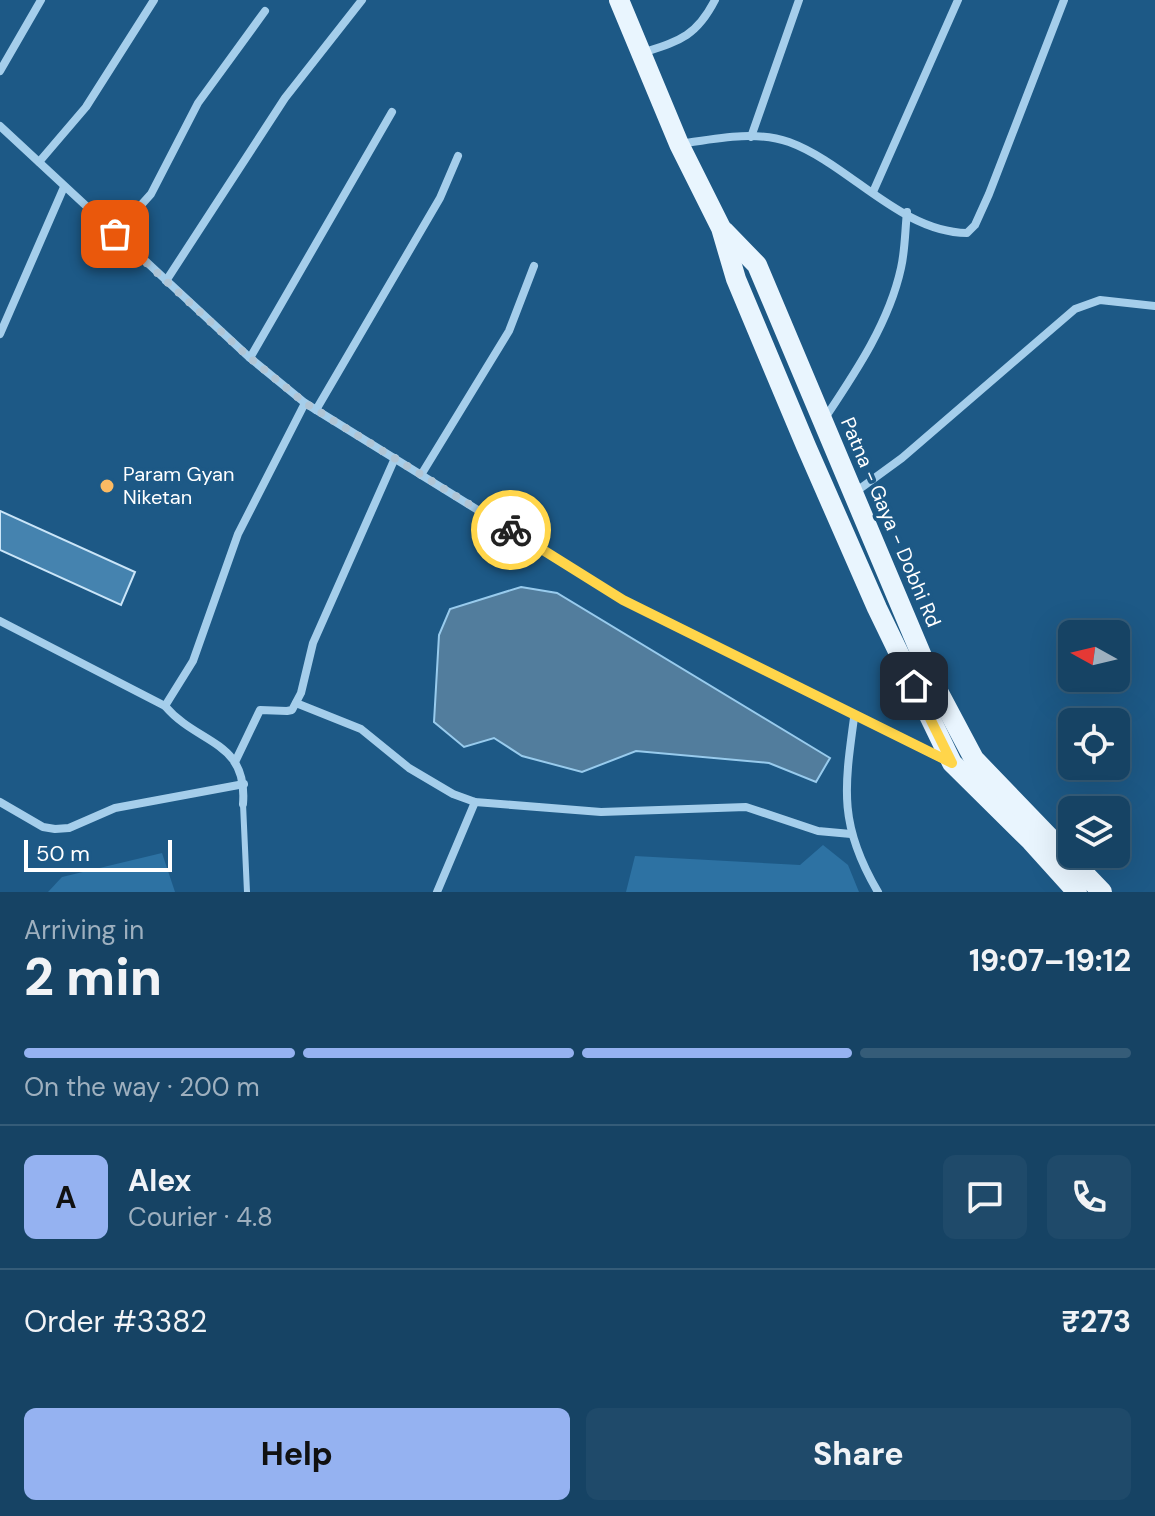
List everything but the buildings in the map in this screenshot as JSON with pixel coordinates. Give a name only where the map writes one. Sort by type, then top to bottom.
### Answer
[{"type":"main road","name":"Patna - Gaya - Dobhi Rd","points":[[619,0],[679,144],[721,228],[736,279],[806,446],[877,608],[952,763],[1031,841],[1077,892]]},
{"type":"main road","name":"Patna - Gaya - Dobhi Rd","points":[[721,228],[757,265],[932,680],[974,759],[1102,892]]},
{"type":"street","points":[[0,71],[41,0]]},
{"type":"street","points":[[39,162],[86,107],[154,0]]},
{"type":"street","points":[[166,281],[285,98],[362,0]]},
{"type":"street","points":[[641,53],[685,39],[695,31],[715,0]]},
{"type":"street","points":[[751,137],[799,0]]},
{"type":"street","points":[[873,192],[958,0]]},
{"type":"street","points":[[679,144],[751,137],[788,142],[907,212],[955,232],[967,233],[975,225],[1064,0]]},
{"type":"street","points":[[115,234],[151,194],[198,103],[265,11]]},
{"type":"street","points":[[250,358],[392,112]]},
{"type":"street","points":[[0,126],[250,358],[305,403],[623,600],[854,718],[952,763]]},
{"type":"street","points":[[316,410],[440,198],[458,156]]},
{"type":"street","points":[[0,334],[64,187]]},
{"type":"street","points":[[822,422],[858,368],[890,302],[902,267],[907,212]]},
{"type":"street","points":[[421,475],[509,331],[534,266]]},
{"type":"street","points":[[854,493],[911,450],[1075,309],[1100,300],[1155,306]]},
{"type":"street","points":[[165,706],[193,661],[238,534],[305,403]]},
{"type":"street","points":[[236,760],[260,710],[287,711],[296,703],[313,643],[395,458]]},
{"type":"street","points":[[0,621],[165,706],[177,721],[217,744],[236,760],[244,784],[243,804]]},
{"type":"street","points":[[296,703],[361,729],[409,768],[453,794],[475,802],[601,812],[746,807],[818,831],[851,834]]},
{"type":"street","points":[[854,718],[844,802],[851,834],[878,892]]},
{"type":"street","points":[[0,802],[43,827],[69,828],[115,808],[244,784]]},
{"type":"street","points":[[437,892],[475,802]]},
{"type":"lane","points":[[243,804],[247,892]]},
{"type":"shaded area","points":[[521,587],[557,593],[830,758],[816,782],[769,763],[636,751],[582,772],[522,756],[494,738],[464,747],[434,722],[439,635],[450,609]]},
{"type":"shaded area","points":[[823,845],[848,865],[859,892],[626,892],[635,856],[800,865]]},
{"type":"shaded area","points":[[162,853],[175,892],[48,892],[62,877]]},
{"type":"way so far","points":[[115,234],[250,358],[305,403],[511,530]]},
{"type":"place","name":"Param Gyan Niketan","points":[[107,486]]},
{"type":"route","points":[[511,530],[623,600],[854,718],[952,763],[914,686]]}]
